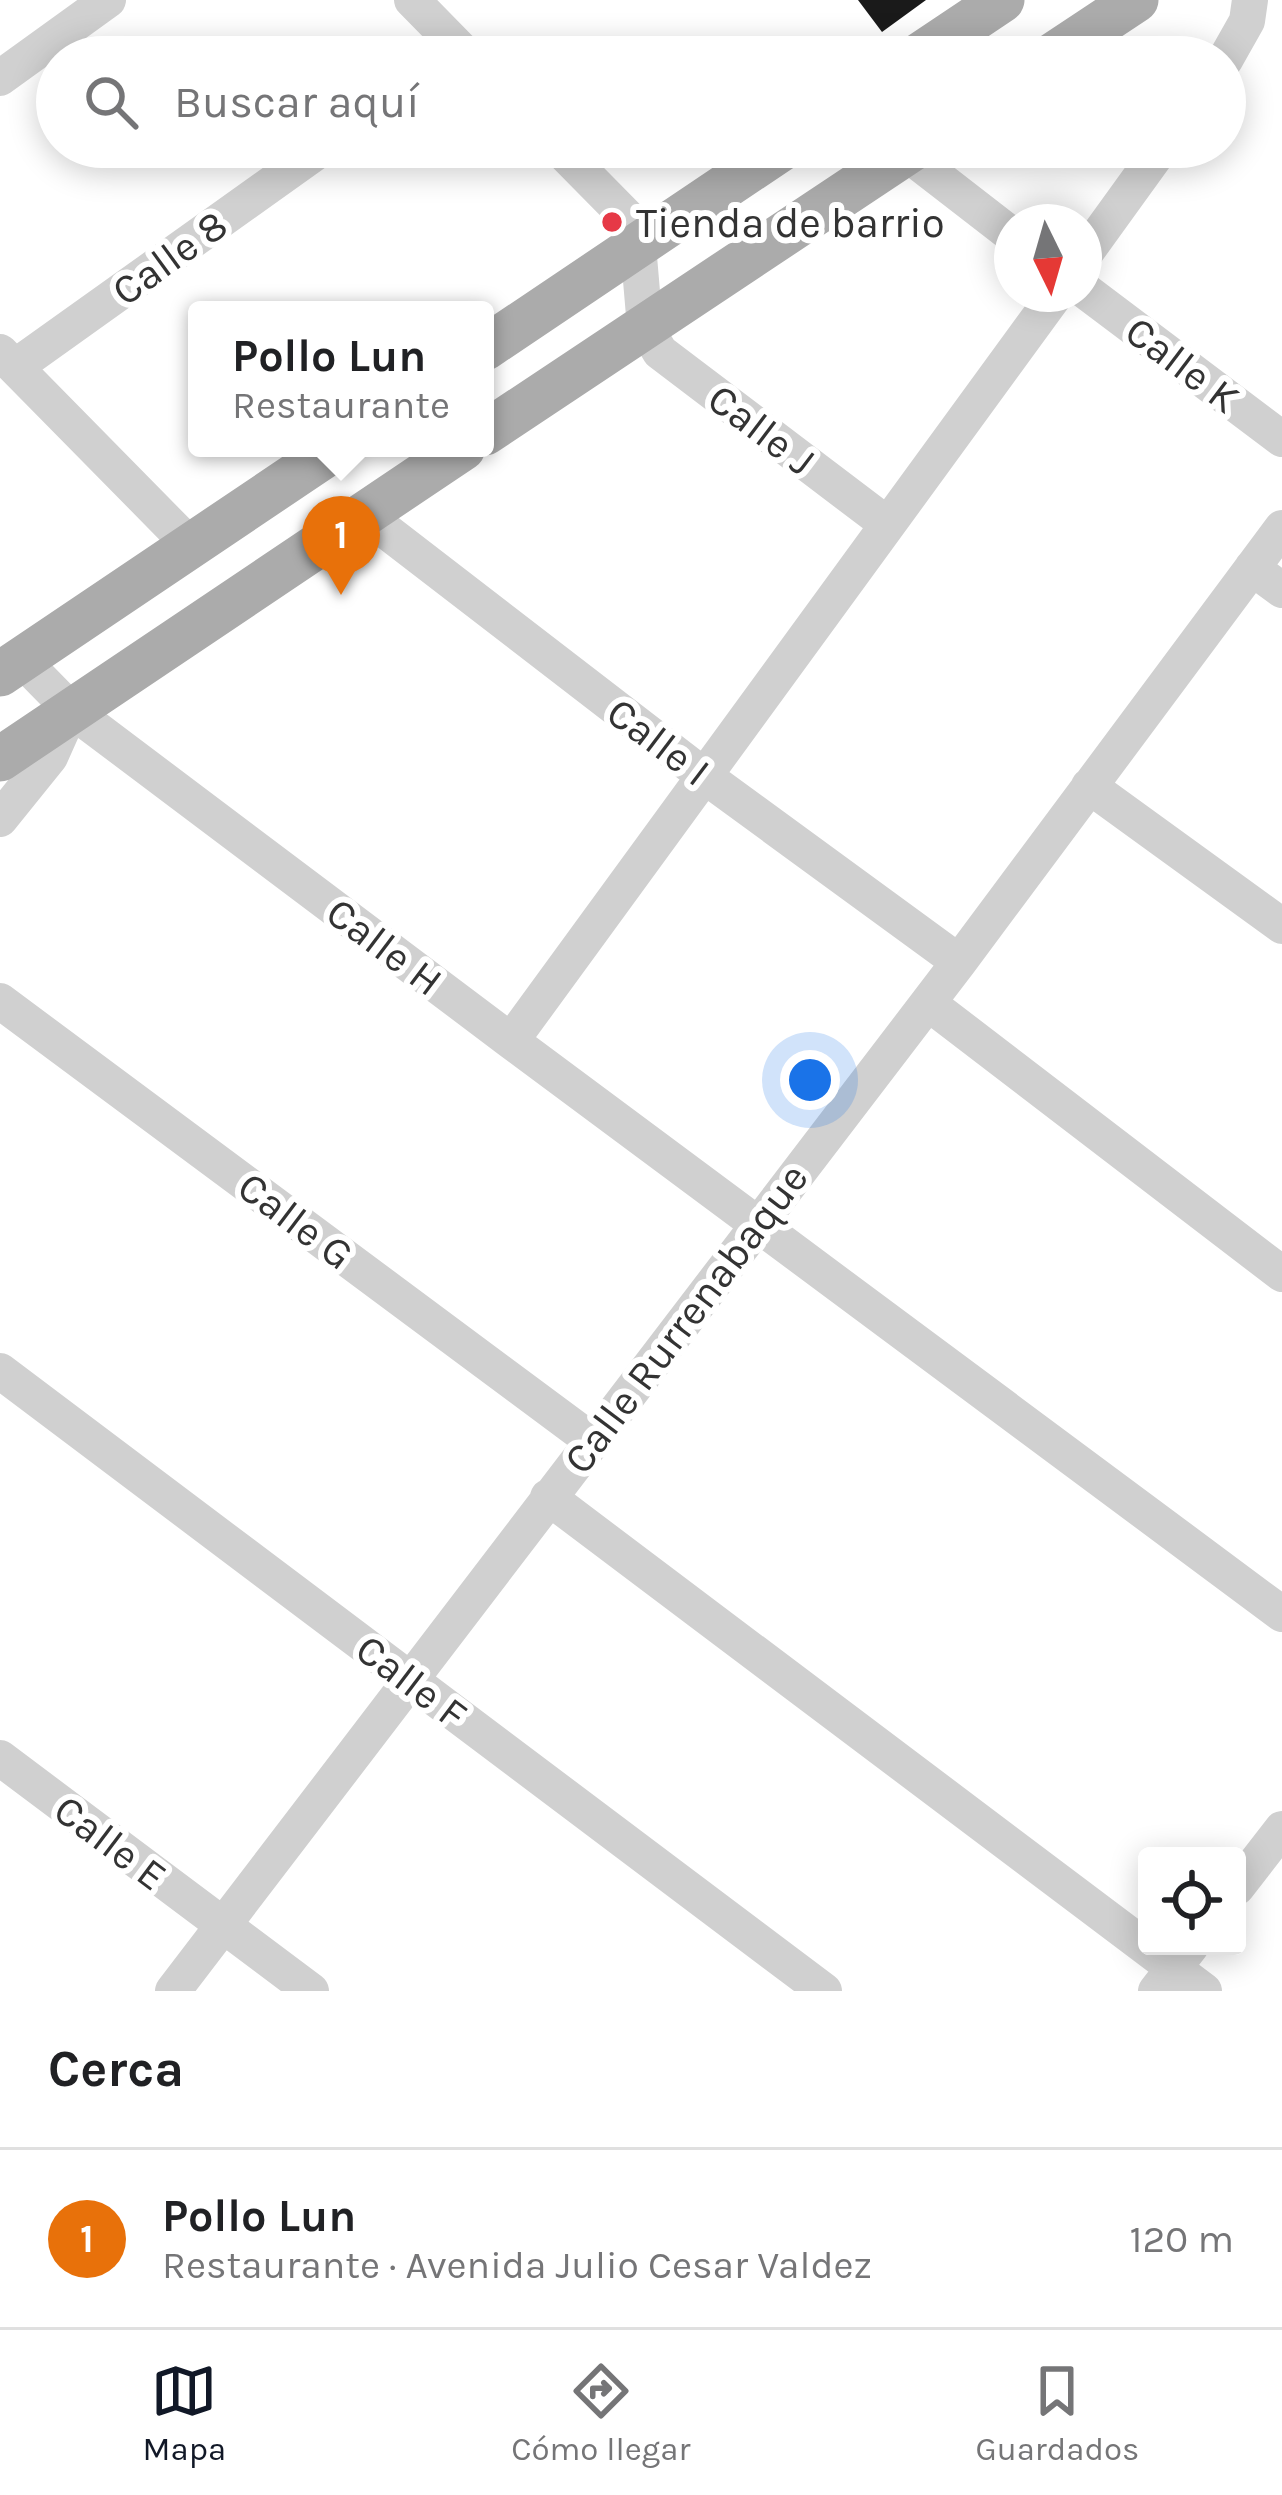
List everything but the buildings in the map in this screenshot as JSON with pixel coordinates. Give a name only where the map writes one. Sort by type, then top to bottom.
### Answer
[{"type":"main road","points":[[948,36],[1002,0]]},
{"type":"main road","points":[[1082,36],[1136,0]]},
{"type":"main road","points":[[494,342],[753,168]]},
{"type":"main road","points":[[494,428],[883,168]]},
{"type":"main road","points":[[11,667],[323,457]]},
{"type":"main road","points":[[0,759],[450,457]]},
{"type":"street","points":[[58,36],[108,0]]},
{"type":"street","points":[[1238,36],[1250,0]]},
{"type":"street","points":[[429,5],[448,36]]},
{"type":"street","points":[[0,78],[36,52]]},
{"type":"street","name":"Calle 8","points":[[8,360],[292,168]]},
{"type":"street","points":[[579,168],[631,220],[638,245],[645,327]]},
{"type":"street","points":[[932,168],[994,220]]},
{"type":"street","points":[[1102,230],[1147,168]]},
{"type":"street","name":"Calle K","points":[[1102,304],[1282,439]]},
{"type":"street","points":[[511,1041],[1042,312]]},
{"type":"street","name":"Calle J","points":[[645,327],[660,352],[887,524]]},
{"type":"street","points":[[8,360],[191,546]]},
{"type":"street","name":"Calle I","points":[[364,514],[704,776],[959,962]]},
{"type":"street","name":"Calle Rurrenabaque","points":[[173,1991],[928,1003],[1282,527]]},
{"type":"street","points":[[1252,568],[1282,590]]},
{"type":"street","name":"Calle H","points":[[11,667],[1282,1614]]},
{"type":"street","points":[[0,819],[50,757],[71,710]]},
{"type":"street","points":[[1089,786],[1282,926]]},
{"type":"street","name":"Calle G","points":[[0,1001],[592,1440]]},
{"type":"street","points":[[928,1003],[1282,1274]]},
{"type":"street","name":"Calle F","points":[[0,1371],[824,1991]]},
{"type":"street","points":[[548,1497],[1204,1991]]},
{"type":"street","name":"Calle E","points":[[0,1758],[311,1991]]},
{"type":"street","points":[[1246,1875],[1282,1829]]},
{"type":"place","name":"Tienda de barrio","points":[[612,222]]},
{"type":"place","name":"Pollo Lun","points":[[341,595]]}]
